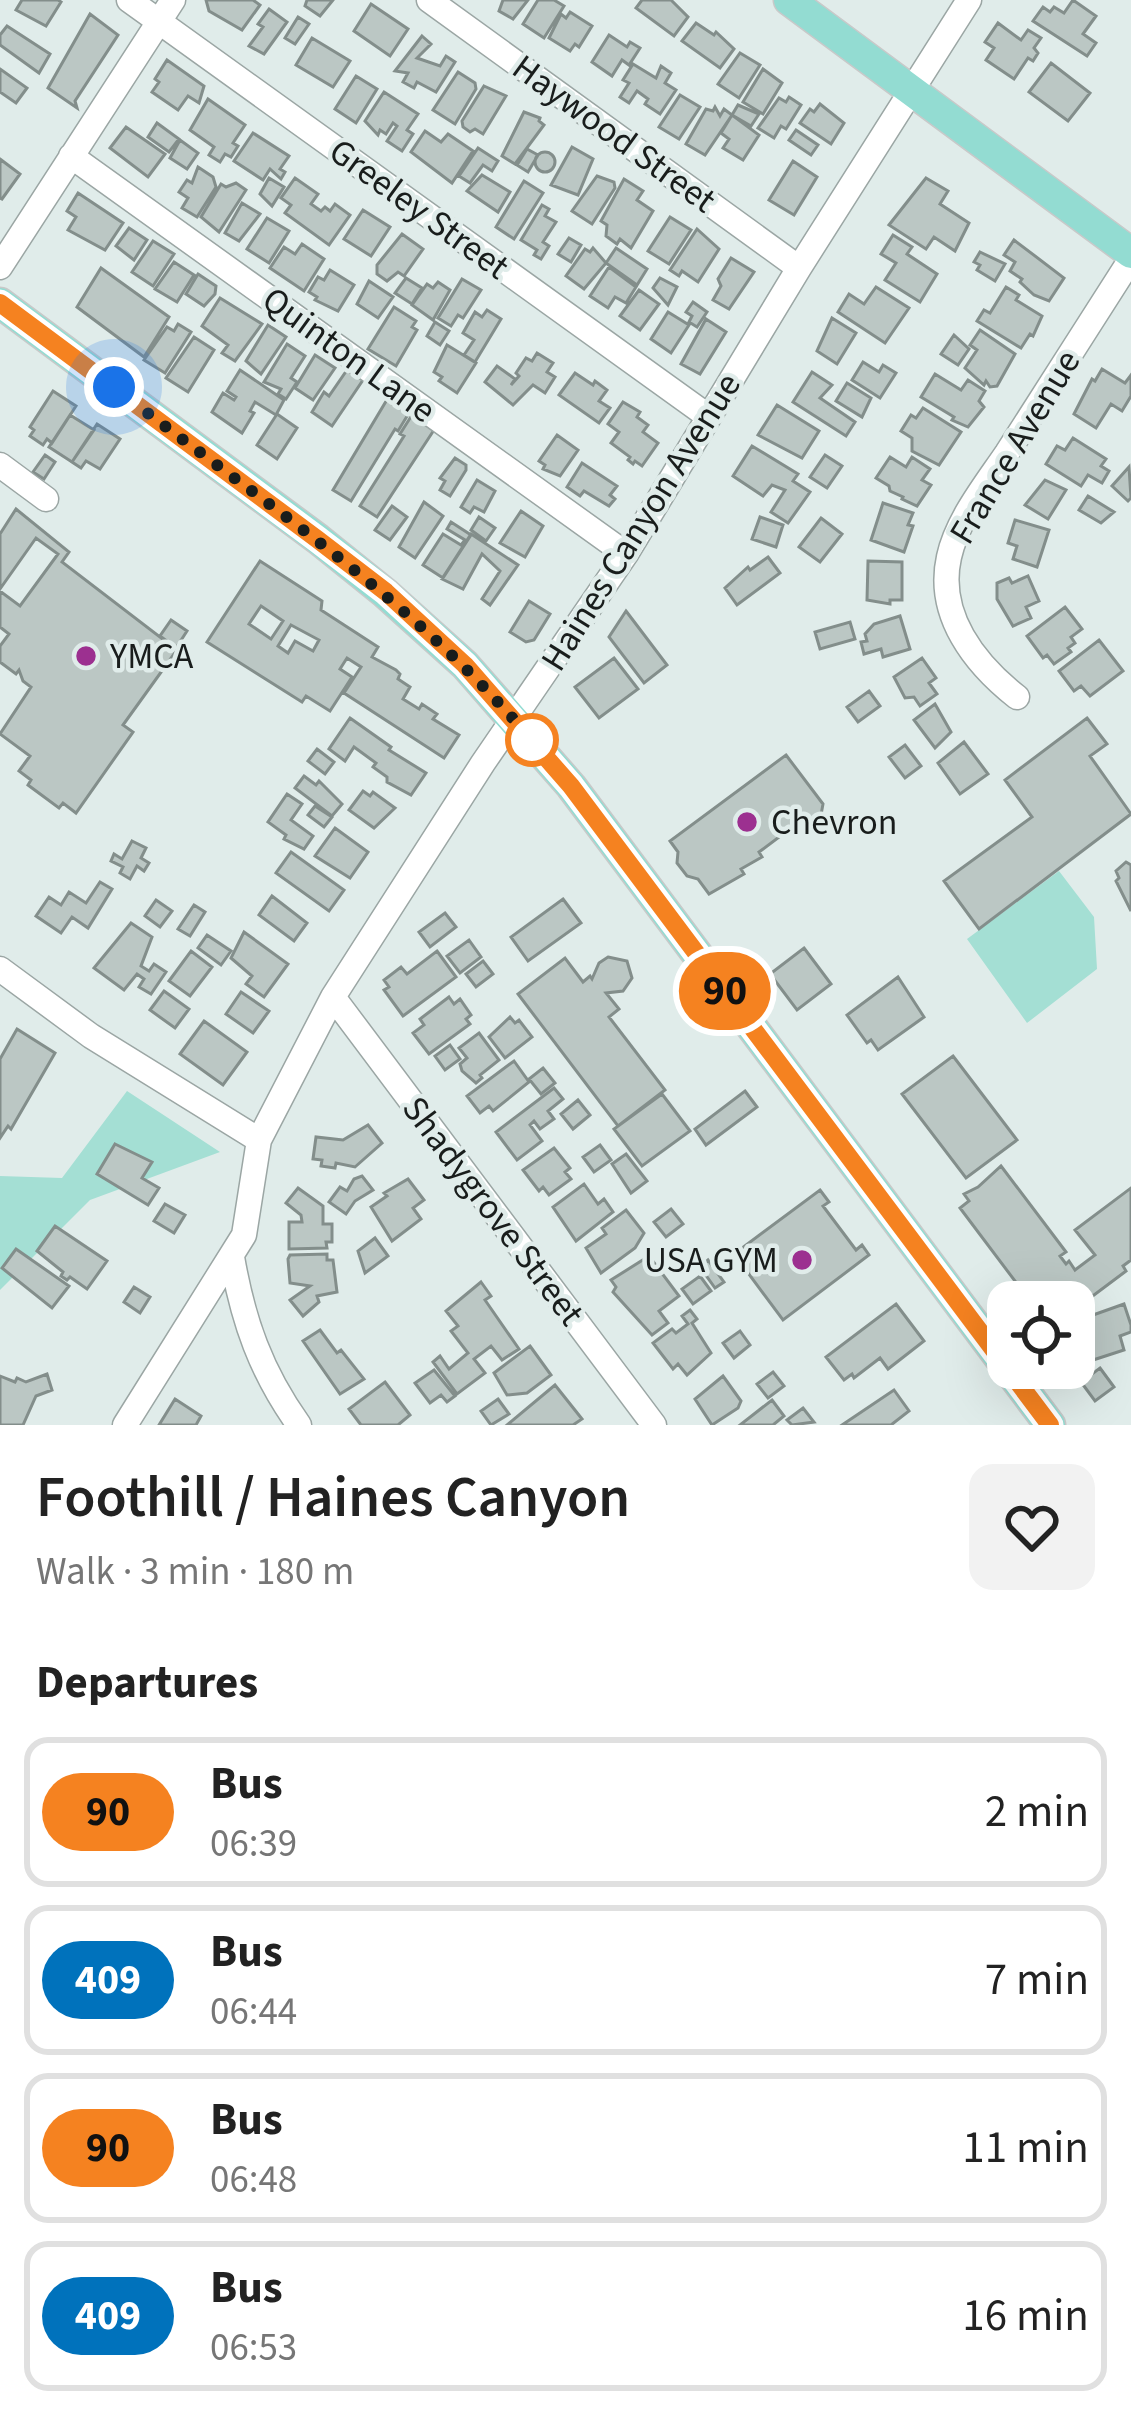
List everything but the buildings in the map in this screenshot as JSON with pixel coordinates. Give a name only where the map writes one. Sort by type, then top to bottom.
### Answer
[{"type":"main road","points":[[789,0],[1131,256]]},
{"type":"main road","points":[[0,303],[386,592],[465,665],[515,719],[623,854],[1050,1425]]},
{"type":"street","name":"Greeley Street","points":[[129,0],[166,11],[709,417]]},
{"type":"street","name":"Haywood Street","points":[[429,0],[800,268]]},
{"type":"street","name":"Haines Canyon Avenue","points":[[125,1425],[244,1234],[259,1140],[333,997],[483,763],[626,554],[968,0]]},
{"type":"street","points":[[0,267],[166,11]]},
{"type":"street","name":"Quinton Lane","points":[[71,156],[626,554]]},
{"type":"street","name":"France Avenue","points":[[1017,697],[986,674],[963,641],[952,615],[948,560],[957,533],[990,478],[1131,256]]},
{"type":"street","points":[[0,465],[46,499]]},
{"type":"street","points":[[0,969],[91,1036],[259,1140]]},
{"type":"street","name":"Shadygrove Street","points":[[333,997],[653,1425]]},
{"type":"street","points":[[232,1256],[242,1315],[276,1393],[299,1425]]},
{"type":"green space","points":[[1059,871],[1094,917],[1097,969],[1027,1023],[967,939]]},
{"type":"green space","points":[[127,1091],[220,1152],[90,1200],[0,1290],[0,1176],[62,1178]]},
{"type":"bus line","name":"90","points":[[0,303],[386,592],[465,665],[571,786],[1050,1425]]},
{"type":"place","name":"YMCA","points":[[86,656]]},
{"type":"place","name":"Chevron","points":[[747,822]]},
{"type":"place","name":"USA GYM","points":[[802,1260]]},
{"type":"route","points":[[114,387],[386,592],[465,665],[538,748],[532,740]]}]
